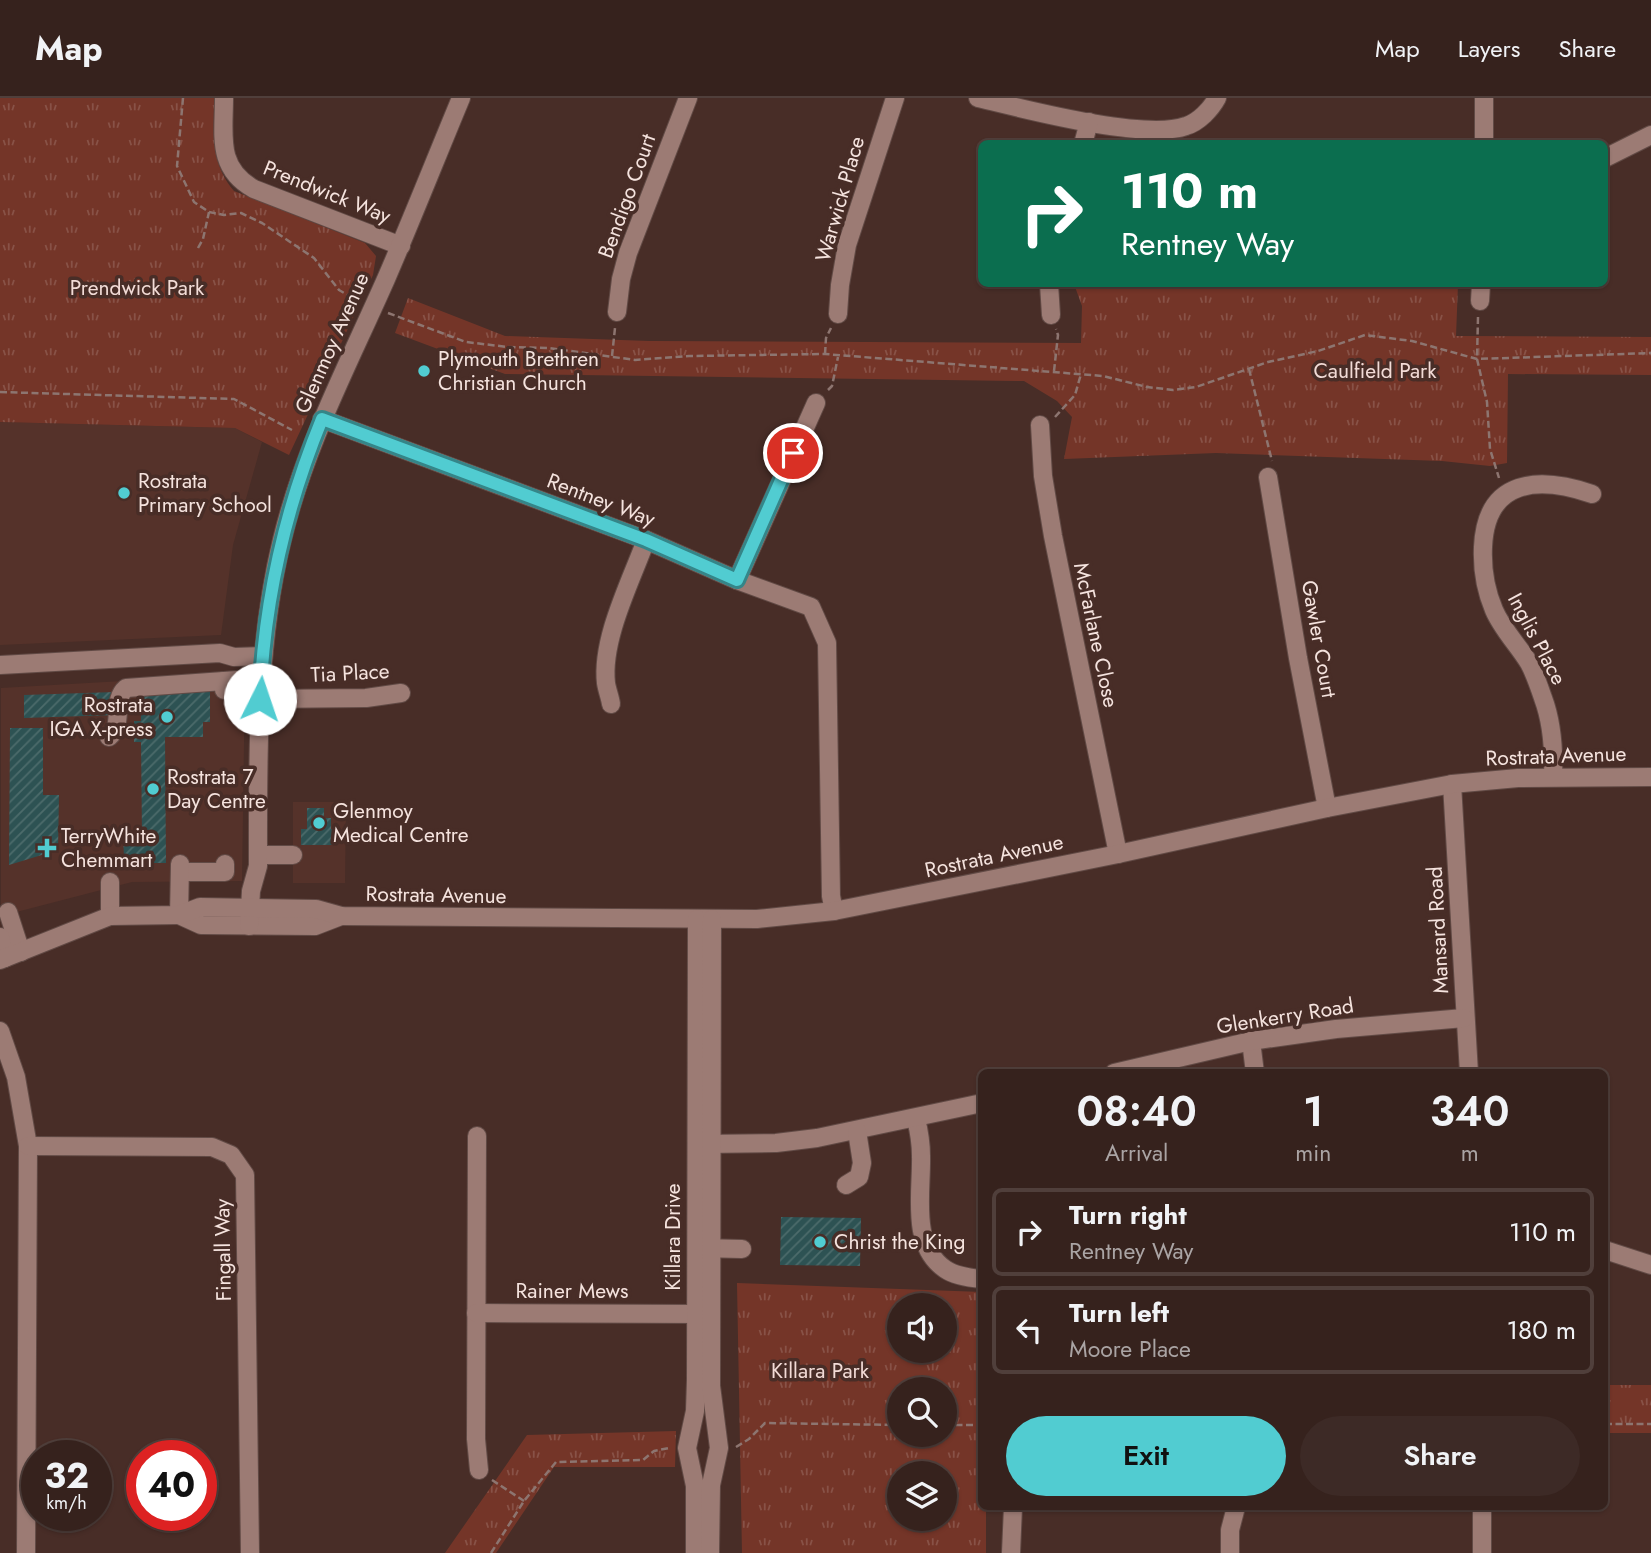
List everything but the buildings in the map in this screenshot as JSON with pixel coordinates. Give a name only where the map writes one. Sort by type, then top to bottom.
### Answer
[{"type":"street","name":"Prendwick Way","points":[[224,98],[224,150],[231,170],[237,177],[254,189],[401,246]]},
{"type":"street","name":"Glenmoy Avenue","points":[[257,916],[261,678],[270,595],[282,539],[299,481],[322,419],[401,246],[461,98]]},
{"type":"street","name":"Bendigo Court","points":[[617,312],[621,279],[628,253],[688,98]]},
{"type":"street","name":"Warwick Place","points":[[838,314],[841,274],[847,246],[895,98]]},
{"type":"street","points":[[978,98],[1089,121],[1168,131],[1188,126],[1202,117],[1217,98]]},
{"type":"street","points":[[1484,98],[1484,140]]},
{"type":"street","points":[[1084,140],[1089,121]]},
{"type":"street","points":[[1608,156],[1651,135]]},
{"type":"street","points":[[1049,287],[1051,315]]},
{"type":"street","points":[[737,580],[816,403]]},
{"type":"street","name":"Rentney Way","points":[[322,419],[646,540],[737,580],[811,607],[827,643],[831,896],[834,911]]},
{"type":"street","name":"McFarlane Close","points":[[1040,425],[1043,476],[1052,536],[1118,853]]},
{"type":"street","name":"Gawler Court","points":[[1268,477],[1298,658],[1327,808]]},
{"type":"street","points":[[1508,493],[1526,485],[1548,482],[1592,494]]},
{"type":"street","name":"Inglis Place","points":[[1508,493],[1488,514],[1483,560],[1485,586],[1494,612],[1530,665],[1544,699],[1554,753],[1553,777]]},
{"type":"street","points":[[611,704],[606,682],[613,628],[646,540]]},
{"type":"street","points":[[0,665],[220,653],[234,657],[263,656]]},
{"type":"street","points":[[109,737],[116,731],[119,698],[126,688],[224,685],[261,678]]},
{"type":"street","name":"Tia Place","points":[[260,699],[366,698],[401,693]]},
{"type":"street","name":"Rostrata Avenue","points":[[9,957],[110,916],[179,915],[200,907],[257,916],[316,909],[341,916],[705,919],[757,919],[834,911],[1452,784],[1553,777],[1651,777]]},
{"type":"street","name":"Mansard Road","points":[[1452,784],[1469,1069]]},
{"type":"street","points":[[258,861],[293,855]]},
{"type":"street","points":[[179,915],[180,868],[225,872],[225,864]]},
{"type":"street","points":[[110,882],[110,916]]},
{"type":"street","points":[[8,912],[9,957]]},
{"type":"street","name":"Killara Drive","points":[[695,1553],[695,1486],[687,1448],[695,1411],[703,1314],[705,919]]},
{"type":"street","points":[[0,937],[9,957]]},
{"type":"street","name":"Glenkerry Road","points":[[1131,1069],[1251,1041],[1336,1029],[1464,1018]]},
{"type":"street","points":[[0,1031],[16,1077],[28,1146],[26,1553]]},
{"type":"street","points":[[1251,1041],[1254,1069]]},
{"type":"street","points":[[704,1144],[776,1143],[857,1131],[978,1105]]},
{"type":"street","points":[[916,1119],[921,1154],[921,1224],[928,1249],[945,1269],[978,1278]]},
{"type":"street","points":[[846,1185],[859,1177],[862,1163],[857,1131]]},
{"type":"street","points":[[477,1136],[476,1439],[480,1470]]},
{"type":"street","name":"Fingall Way","points":[[28,1146],[212,1147],[231,1155],[245,1175],[250,1553]]},
{"type":"street","points":[[703,1248],[742,1249]]},
{"type":"street","points":[[1608,1251],[1651,1265]]},
{"type":"street","name":"Rainer Mews","points":[[476,1313],[703,1314]]},
{"type":"street","name":"Killara Drive","points":[[703,1314],[719,1448],[711,1485],[710,1553]]},
{"type":"street","points":[[1011,1553],[1013,1510]]},
{"type":"street","points":[[1230,1553],[1230,1530],[1235,1510]]},
{"type":"street","points":[[1482,1510],[1482,1553]]},
{"type":"path","points":[[183,98],[177,166],[194,202],[217,215],[241,213],[262,223],[314,258],[339,290],[360,302]]},
{"type":"path","points":[[198,248],[204,239],[209,212]]},
{"type":"path","points":[[1481,292],[1477,359],[1487,402],[1494,467],[1508,493]]},
{"type":"path","points":[[612,356],[617,312]]},
{"type":"path","points":[[388,313],[466,342],[635,360],[690,356],[825,354],[1103,376],[1147,387],[1173,390],[1196,387],[1268,362],[1318,351],[1365,335],[1412,341],[1477,359],[1651,353]]},
{"type":"path","points":[[825,354],[826,338],[838,314]]},
{"type":"path","points":[[1051,315],[1058,335],[1054,371]]},
{"type":"path","points":[[816,403],[832,386],[838,356]]},
{"type":"path","points":[[1249,369],[1262,425],[1273,457],[1268,477]]},
{"type":"path","points":[[1040,425],[1058,415],[1075,395],[1081,374]]},
{"type":"path","points":[[0,393],[234,399],[292,430]]},
{"type":"path","points":[[730,1447],[745,1441],[765,1423],[887,1425]]},
{"type":"path","points":[[1608,1424],[1651,1424]]},
{"type":"path","points":[[957,1425],[978,1425]]},
{"type":"path","points":[[491,1553],[524,1501],[556,1462],[643,1460],[654,1451],[671,1448]]},
{"type":"path","points":[[480,1470],[524,1501]]},
{"type":"shaded area","name":"Rostrata Primary School","points":[[0,422],[235,428],[262,442],[233,545],[221,635],[0,645]]},
{"type":"shaded area","points":[[245,674],[242,881],[132,882],[1,916],[1,688]]},
{"type":"shaded area","points":[[293,802],[346,802],[345,883],[293,883]]},
{"type":"green space","name":"Prendwick Park","points":[[0,98],[214,98],[217,158],[234,191],[365,243],[376,256],[373,275],[289,455],[235,428],[0,422]]},
{"type":"green space","name":"Caulfield Park","points":[[1075,287],[1458,287],[1456,336],[1651,337],[1651,375],[1508,374],[1507,463],[1490,466],[1442,461],[1216,453],[1064,459],[1072,417],[1057,401],[1024,381],[505,374],[395,333],[408,298],[505,336],[649,341],[1081,343],[1082,306]]},
{"type":"green space","name":"Killara Park","points":[[737,1283],[978,1292],[978,1510],[986,1510],[986,1553],[742,1553]]},
{"type":"green space","points":[[1608,1385],[1651,1385],[1651,1433],[1608,1433]]},
{"type":"green space","points":[[676,1431],[675,1467],[554,1467],[496,1553],[445,1553],[527,1435]]},
{"type":"place","name":"Plymouth Brethren Christian Church","points":[[424,371]]},
{"type":"place","name":"Rostrata Primary School","points":[[124,493]]},
{"type":"place","name":"Rostrata IGA X-press","points":[[167,717]]},
{"type":"place","name":"Rostrata 7 Day Centre","points":[[153,789]]},
{"type":"place","name":"Glenmoy Medical Centre","points":[[319,823]]},
{"type":"place","name":"TerryWhite Chemmart","points":[[47,848]]},
{"type":"place","name":"Christ the King","points":[[820,1242]]},
{"type":"route","points":[[260,699],[270,595],[282,539],[299,481],[322,419],[646,540],[737,580],[793,453]]}]
